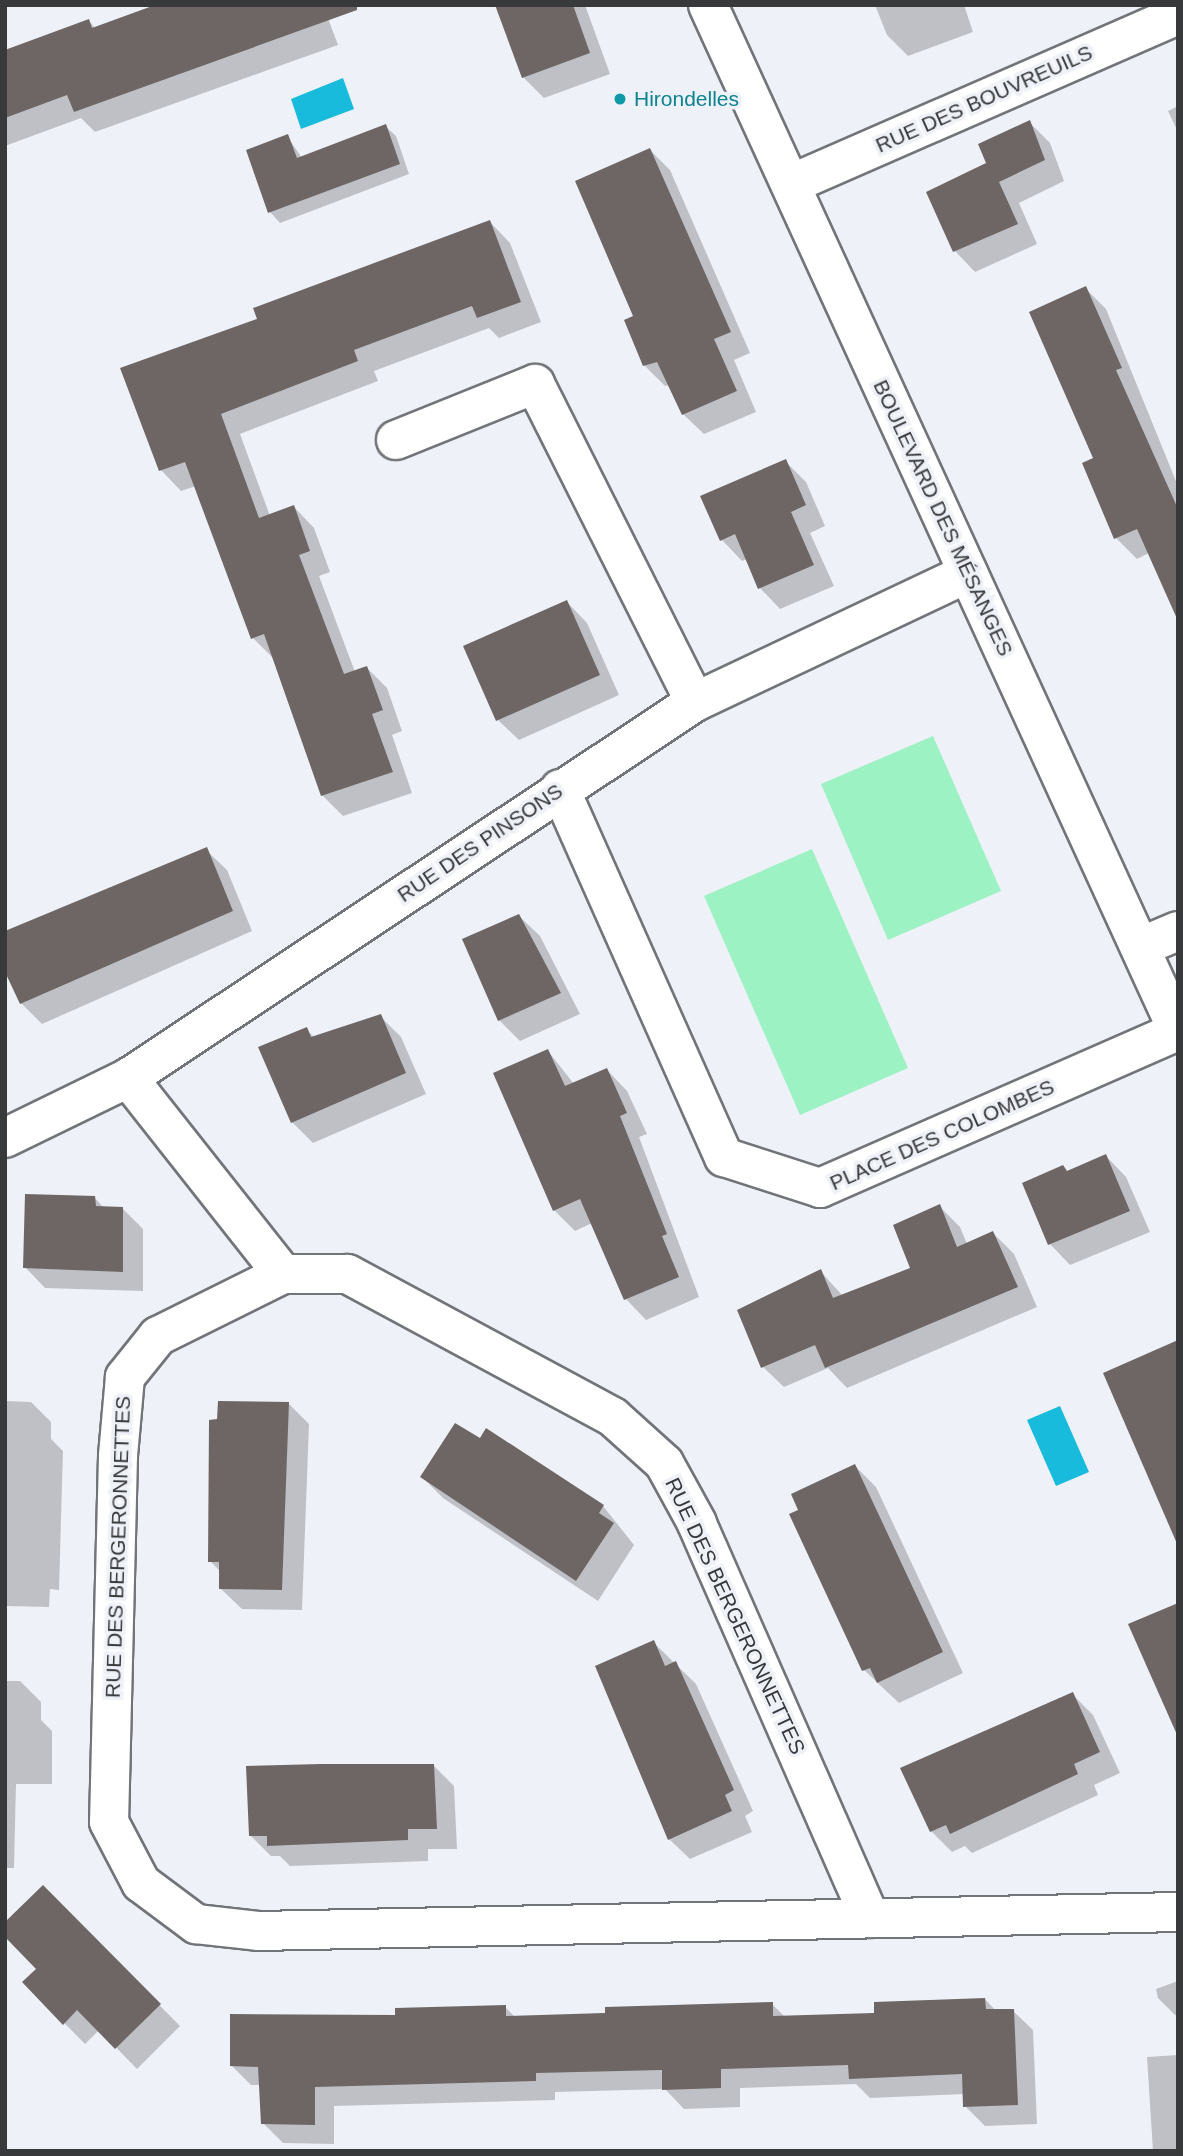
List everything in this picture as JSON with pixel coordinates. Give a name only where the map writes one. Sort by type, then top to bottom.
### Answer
[{"type":"street","name":"BOULEVARD DES MÉSANGES","points":[[708,5],[1178,1031]]},
{"type":"street","name":"RUE DES BOUVREUILS","points":[[790,184],[1178,15]]},
{"type":"street","points":[[396,440],[535,384],[695,702]]},
{"type":"street","name":"RUE DES PINSONS","points":[[5,1138],[128,1078],[560,789],[695,702],[968,573]]},
{"type":"street","name":"PLACE DES COLOMBES","points":[[560,789],[724,1157],[820,1188],[1178,1031]]},
{"type":"street","points":[[1140,947],[1178,931]]},
{"type":"street","points":[[128,1078],[283,1274]]},
{"type":"street","name":"RUE DES BERGERONNETTES","points":[[870,1918],[696,1523],[664,1463],[613,1417],[348,1274],[283,1274],[158,1336],[125,1377],[118,1456],[109,1822],[141,1883],[196,1924],[258,1931],[1178,1912]]},
{"type":"green space","points":[[933,736],[1001,891],[888,940],[821,784]]},
{"type":"green space","points":[[812,849],[908,1068],[800,1115],[704,896]]},
{"type":"water","points":[[343,78],[354,109],[301,129],[291,99]]},
{"type":"water","points":[[1060,1406],[1089,1472],[1056,1486],[1027,1420]]},
{"type":"building","points":[[155,5],[357,5],[357,10],[74,112],[67,95],[5,118],[5,50],[89,19],[92,28]]},
{"type":"building","points":[[495,5],[573,5],[590,53],[522,78]]},
{"type":"building","points":[[1030,120],[1045,160],[999,182],[1018,224],[953,252],[926,192],[986,163],[978,144]]},
{"type":"building","points":[[386,124],[400,164],[268,213],[246,150],[288,134],[297,158]]},
{"type":"building","points":[[650,148],[731,332],[714,339],[737,391],[682,415],[657,362],[643,366],[624,320],[633,316],[575,181]]},
{"type":"building","points":[[490,220],[521,302],[477,318],[472,306],[354,350],[358,361],[221,414],[259,518],[294,505],[310,551],[299,555],[344,674],[367,666],[383,710],[372,714],[393,772],[321,796],[264,634],[251,639],[185,462],[159,471],[120,368],[257,319],[253,308]]},
{"type":"building","points":[[1086,286],[1122,368],[1116,370],[1178,509],[1178,621],[1137,529],[1114,539],[1082,463],[1093,458],[1029,312]]},
{"type":"building","points":[[786,459],[806,505],[791,512],[814,565],[758,589],[735,534],[720,541],[700,496]]},
{"type":"building","points":[[567,600],[600,675],[496,721],[463,646]]},
{"type":"building","points":[[207,847],[233,911],[20,1004],[5,972],[5,931]]},
{"type":"building","points":[[519,914],[561,993],[498,1021],[462,939]]},
{"type":"building","points":[[381,1014],[406,1073],[291,1123],[258,1047],[307,1027],[311,1037]]},
{"type":"building","points":[[548,1049],[565,1086],[607,1068],[627,1113],[620,1116],[667,1234],[662,1236],[679,1277],[624,1300],[580,1199],[553,1211],[493,1073]]},
{"type":"building","points":[[1106,1154],[1130,1211],[1048,1245],[1022,1183],[1063,1165],[1067,1171]]},
{"type":"building","points":[[25,1194],[95,1196],[96,1206],[123,1207],[123,1272],[23,1268]]},
{"type":"building","points":[[940,1204],[957,1247],[993,1231],[1018,1287],[825,1368],[815,1345],[761,1368],[737,1310],[821,1269],[833,1298],[910,1268],[893,1225]]},
{"type":"building","points":[[1178,1340],[1178,1546],[1103,1373]]},
{"type":"building","points":[[218,1401],[289,1402],[282,1590],[219,1589],[219,1562],[208,1562],[209,1420],[217,1419]]},
{"type":"building","points":[[455,1423],[480,1438],[486,1428],[604,1505],[599,1513],[614,1523],[576,1581],[420,1477]]},
{"type":"building","points":[[855,1464],[943,1652],[877,1683],[870,1668],[862,1671],[789,1514],[798,1510],[791,1494]]},
{"type":"building","points":[[1178,1603],[1178,1737],[1128,1624]]},
{"type":"building","points":[[654,1640],[665,1666],[676,1661],[734,1790],[725,1795],[732,1811],[668,1840],[595,1666]]},
{"type":"building","points":[[1073,1692],[1100,1752],[1074,1764],[1078,1774],[950,1834],[946,1825],[930,1832],[900,1768]]},
{"type":"building","points":[[434,1764],[437,1829],[408,1829],[408,1840],[267,1846],[267,1836],[249,1836],[246,1766]]},
{"type":"building","points":[[43,1885],[161,2004],[115,2049],[77,2010],[63,2025],[22,1982],[36,1969],[5,1937],[5,1922]]},
{"type":"building","points":[[985,1998],[986,2009],[1014,2009],[1018,2105],[963,2107],[962,2074],[849,2079],[848,2065],[721,2069],[721,2088],[662,2090],[662,2070],[536,2073],[536,2081],[315,2087],[315,2125],[261,2124],[258,2067],[230,2066],[230,2014],[395,2015],[395,2008],[506,2005],[506,2016],[605,2013],[605,2007],[773,2002],[773,2016],[874,2013],[874,2002]]},
{"type":"place","name":"Hirondelles","points":[[620,99]]}]
